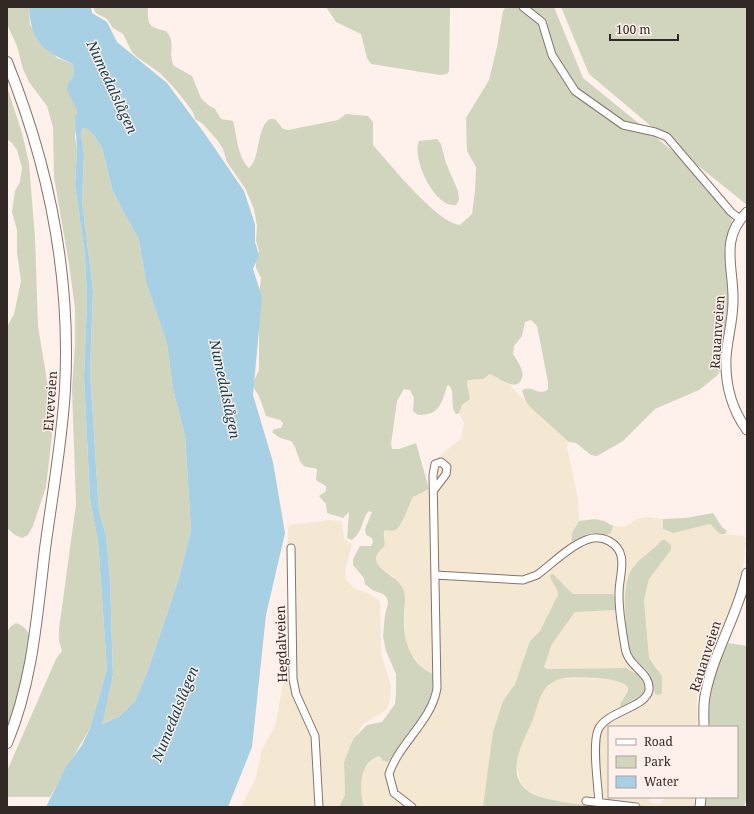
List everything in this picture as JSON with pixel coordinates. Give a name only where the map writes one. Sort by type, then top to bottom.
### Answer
[{"type":"highway","name":"Elveveien","points":[[7,62],[36,145],[52,211],[60,264],[66,332],[65,391],[61,433],[33,651],[23,696],[7,743]]},
{"type":"main road","name":"Rauanveien","points":[[747,212],[740,219],[732,235],[730,249],[733,302],[726,366],[734,409],[747,430]]},
{"type":"main road","name":"Rauanveien","points":[[704,726],[705,698],[709,680],[740,598],[747,573]]},
{"type":"street","points":[[523,7],[542,22],[552,55],[575,91],[623,125],[655,132],[667,137],[731,212],[740,219]]},
{"type":"street","points":[[412,807],[394,793],[389,774],[400,752],[433,704],[436,696],[434,490]]},
{"type":"street","points":[[435,575],[523,580],[536,575],[579,543],[596,537],[608,540],[621,552],[623,566],[619,595],[625,650],[629,660],[647,678],[649,689],[648,694],[642,700],[605,721],[598,731],[596,744],[600,803]]},
{"type":"street","name":"Hegdalveien","points":[[291,548],[293,679],[296,694],[315,736],[319,807]]},
{"type":"street","points":[[586,801],[636,807]]},
{"type":"shaded area","points":[[490,374],[510,385],[531,408],[568,440],[567,447],[578,499],[579,515],[579,521],[570,538],[571,542],[585,534],[592,532],[607,535],[611,533],[613,526],[625,527],[636,519],[646,517],[663,519],[663,529],[667,532],[710,524],[720,534],[743,536],[746,538],[744,561],[737,592],[697,696],[697,726],[608,726],[608,798],[649,798],[650,802],[656,804],[661,803],[664,798],[694,798],[694,807],[608,807],[586,805],[545,799],[528,791],[521,783],[516,764],[520,745],[532,722],[541,693],[554,681],[561,679],[583,678],[617,680],[628,687],[628,691],[620,704],[623,707],[643,680],[633,671],[618,668],[547,669],[544,667],[552,644],[575,612],[614,610],[597,594],[573,594],[563,583],[551,579],[558,590],[558,595],[540,631],[530,641],[515,684],[503,701],[483,807],[365,807],[363,805],[361,787],[364,769],[374,757],[379,756],[383,761],[388,762],[431,698],[434,681],[429,672],[423,669],[411,653],[406,642],[404,624],[405,604],[393,576],[379,566],[376,561],[376,556],[381,551],[385,539],[384,531],[395,531],[410,506],[413,497],[429,489],[432,462],[461,439],[464,423],[459,413],[462,405],[470,399],[467,384],[468,380],[483,379]],"holes":[[[662,540],[671,550],[649,579],[644,600],[649,658],[659,670],[653,690],[653,680],[650,674],[630,656],[634,565],[653,550]]]},
{"type":"shaded area","points":[[330,520],[342,521],[344,538],[352,545],[345,571],[346,580],[355,589],[368,593],[380,601],[381,654],[391,686],[390,701],[386,710],[363,724],[351,744],[344,762],[345,795],[339,807],[241,807],[255,780],[262,750],[275,726],[288,658],[288,527],[290,525]]},
{"type":"green space","points":[[7,7],[29,7],[30,25],[57,58],[73,64],[74,75],[69,82],[75,106],[79,113],[75,137],[77,150],[75,185],[85,255],[87,300],[84,377],[90,499],[98,541],[107,669],[90,728],[50,797],[7,797],[7,771],[56,659],[62,651],[59,641],[59,629],[76,504],[72,389],[75,345],[75,308],[54,177],[53,127],[47,106],[29,82],[23,69],[17,46],[7,24]]},
{"type":"green space","points":[[93,7],[148,7],[148,18],[151,25],[166,31],[169,35],[172,44],[171,57],[174,66],[192,76],[201,98],[215,109],[221,119],[233,121],[242,158],[249,168],[255,157],[262,129],[270,119],[275,119],[283,129],[288,130],[338,120],[346,114],[368,116],[373,122],[373,145],[427,204],[450,222],[460,225],[472,214],[475,191],[476,167],[467,151],[466,118],[489,80],[497,47],[503,11],[506,7],[554,7],[583,78],[680,157],[732,219],[730,233],[730,297],[723,365],[718,375],[699,390],[655,409],[623,441],[597,456],[591,455],[576,443],[569,442],[526,402],[522,391],[525,389],[532,389],[541,392],[548,389],[548,382],[537,326],[531,320],[525,322],[522,336],[514,346],[513,354],[522,372],[521,379],[518,384],[513,385],[507,383],[490,374],[483,379],[468,380],[467,384],[470,399],[462,405],[459,413],[456,414],[453,407],[452,392],[449,385],[447,386],[441,403],[435,411],[418,415],[413,411],[414,398],[410,390],[404,389],[397,401],[391,444],[392,449],[399,449],[416,443],[429,489],[413,497],[400,526],[397,529],[394,531],[384,531],[384,546],[376,559],[379,566],[396,580],[404,590],[404,629],[407,644],[413,657],[418,663],[433,675],[433,686],[426,709],[388,762],[383,761],[379,756],[372,759],[364,770],[361,791],[363,805],[365,807],[339,807],[345,795],[344,762],[354,738],[367,725],[382,722],[395,704],[396,694],[396,674],[386,651],[383,636],[388,603],[387,598],[383,594],[372,590],[365,584],[364,578],[353,565],[353,559],[360,546],[371,546],[373,542],[372,538],[366,535],[365,529],[372,512],[369,511],[365,517],[359,533],[352,540],[347,538],[349,512],[343,518],[327,513],[326,504],[319,496],[326,491],[326,486],[316,480],[317,469],[304,466],[300,461],[291,441],[280,438],[272,432],[274,429],[281,428],[283,423],[280,420],[266,416],[259,396],[252,385],[259,370],[259,296],[261,278],[256,268],[256,261],[259,251],[256,241],[257,226],[254,209],[245,188],[227,162],[223,149],[218,141],[203,124],[195,119],[193,112],[177,91],[160,73],[132,52],[123,34],[113,28],[107,19],[96,13]]},
{"type":"green space","points":[[326,7],[450,7],[449,71],[447,74],[440,75],[371,64],[367,58],[361,34],[336,22]]},
{"type":"green space","points":[[561,7],[747,7],[747,205],[696,164],[674,139],[652,127],[589,74]]},
{"type":"green space","points":[[7,87],[22,133],[29,163],[35,238],[38,326],[48,387],[52,435],[46,487],[33,526],[28,535],[22,538],[15,535],[7,528],[7,327],[14,314],[21,281],[17,253],[17,230],[12,212],[15,191],[20,182],[22,168],[17,150],[7,139]]},
{"type":"green space","points":[[83,128],[86,128],[93,134],[102,148],[113,192],[139,240],[146,282],[167,344],[173,389],[185,436],[191,530],[178,581],[148,670],[135,701],[120,716],[101,724],[113,675],[110,579],[106,535],[99,512],[90,372],[93,291],[82,200],[84,154],[81,133]]},
{"type":"green space","points":[[437,139],[441,144],[446,163],[458,191],[459,200],[456,205],[448,204],[440,199],[433,191],[418,159],[417,149],[419,141]]},
{"type":"green space","points":[[713,513],[722,527],[727,531],[725,534],[720,534],[710,524],[673,533],[663,529],[663,519],[686,518]]},
{"type":"green space","points":[[595,519],[604,521],[613,526],[611,533],[607,535],[591,533],[571,542],[572,533],[579,521]]},
{"type":"green space","points":[[662,540],[665,540],[671,545],[671,550],[649,579],[644,600],[649,658],[662,676],[662,694],[656,695],[651,676],[632,657],[628,649],[625,594],[629,574],[634,566]]},
{"type":"green space","points":[[553,574],[573,594],[614,595],[616,599],[616,606],[615,610],[575,612],[552,644],[544,667],[547,669],[626,668],[639,675],[643,680],[645,688],[642,695],[621,707],[620,704],[628,691],[628,687],[621,682],[594,678],[559,679],[546,688],[540,698],[533,719],[521,746],[516,765],[517,775],[521,783],[528,791],[535,795],[554,800],[608,807],[483,807],[493,732],[503,701],[515,684],[530,641],[540,631],[558,595],[550,575]]},
{"type":"green space","points":[[16,623],[27,630],[29,635],[29,643],[22,681],[7,728],[7,633],[10,627]]},
{"type":"green space","points":[[728,643],[747,646],[747,797],[744,807],[704,807],[705,798],[738,798],[738,726],[707,726],[707,705],[715,672]]},
{"type":"water","name":"Numedalslågen","points":[[29,7],[91,7],[92,13],[107,22],[117,42],[167,83],[205,134],[244,191],[255,224],[255,242],[259,255],[253,269],[262,297],[253,395],[273,462],[285,533],[266,615],[252,747],[228,807],[46,807],[66,767],[82,745],[90,728],[107,669],[98,541],[90,499],[84,377],[87,300],[85,255],[75,185],[77,150],[75,116],[78,113],[67,90],[69,82],[74,75],[73,64],[53,54],[40,43],[32,28]],"holes":[[[83,128],[86,128],[93,134],[102,148],[113,192],[139,240],[146,282],[167,344],[173,389],[185,436],[191,530],[178,581],[148,670],[135,701],[120,716],[102,724],[113,675],[110,579],[106,535],[99,512],[90,372],[93,291],[82,200],[84,154],[81,133]]]}]
